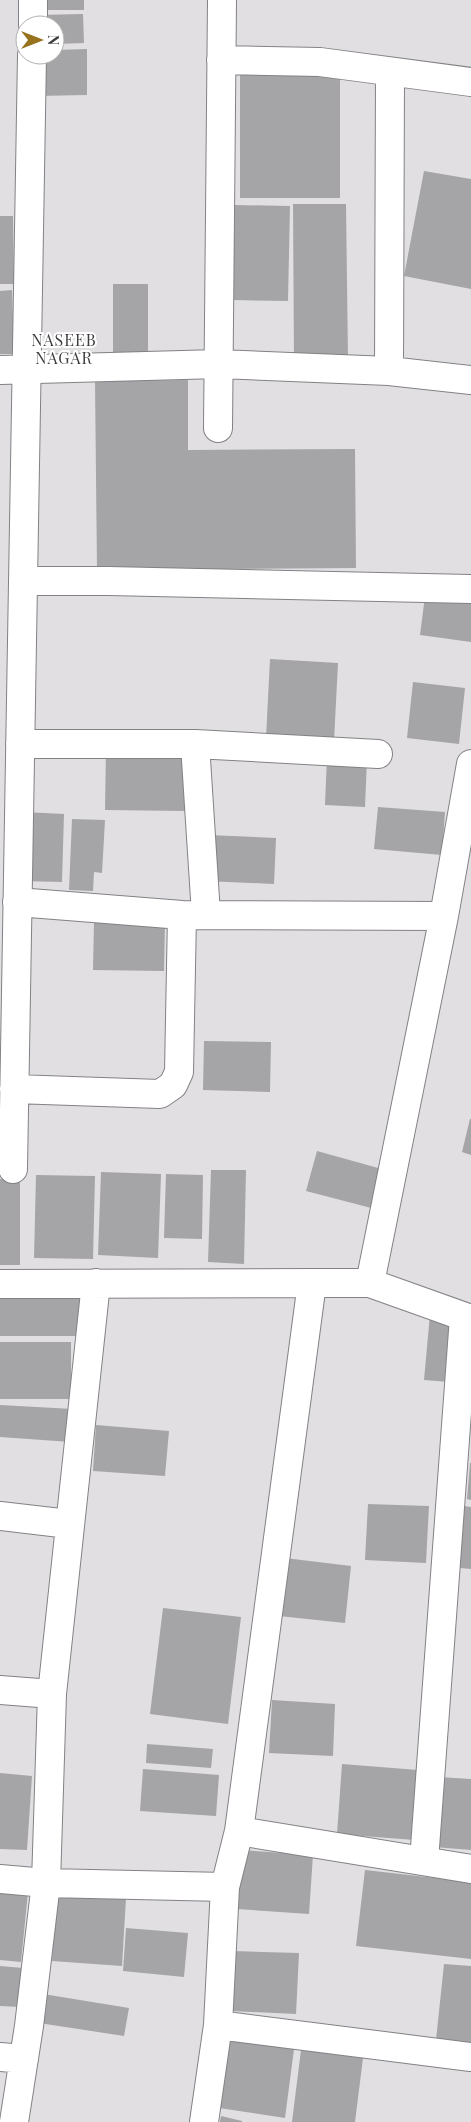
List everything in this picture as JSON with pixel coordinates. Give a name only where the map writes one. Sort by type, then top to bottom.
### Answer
[{"type":"street","points":[[33,0],[33,15]]},
{"type":"street","points":[[218,428],[222,0]]},
{"type":"street","points":[[221,60],[320,62],[471,82]]},
{"type":"street","points":[[13,1169],[14,1090],[11,919],[20,744],[23,581],[13,370],[31,65]]},
{"type":"street","points":[[389,371],[390,72]]},
{"type":"street","points":[[13,370],[218,364],[389,371],[471,380]]},
{"type":"street","points":[[23,581],[108,581],[471,589]]},
{"type":"street","points":[[20,744],[195,744],[378,754]]},
{"type":"street","points":[[14,1090],[160,1094],[173,1085],[179,1072],[194,915],[195,744]]},
{"type":"street","points":[[370,1283],[444,916],[471,764]]},
{"type":"street","points":[[11,919],[194,915],[444,916]]},
{"type":"street","points":[[14,2122],[12,2058],[46,1883],[52,1694],[96,1283]]},
{"type":"street","points":[[204,2122],[218,2025],[224,1887],[239,1831],[312,1283]]},
{"type":"street","points":[[0,1284],[370,1283],[467,1318],[424,1862]]},
{"type":"street","points":[[0,1516],[69,1524]]},
{"type":"street","points":[[0,1690],[52,1694]]},
{"type":"street","points":[[239,1831],[471,1868]]},
{"type":"street","points":[[0,1879],[46,1883],[224,1887]]},
{"type":"street","points":[[218,2025],[471,2057]]},
{"type":"building","points":[[38,0],[84,0],[84,10],[38,10]]},
{"type":"building","points":[[83,14],[84,43],[65,44],[65,15],[37,15]]},
{"type":"building","points":[[87,49],[87,95],[36,96],[36,65],[65,65],[65,50]]},
{"type":"building","points":[[240,68],[340,68],[340,198],[240,198]]},
{"type":"building","points":[[424,171],[471,179],[471,289],[404,276]]},
{"type":"building","points":[[293,204],[346,204],[348,360],[294,361]]},
{"type":"building","points":[[235,205],[290,206],[288,301],[232,300]]},
{"type":"building","points":[[0,216],[13,216],[14,284],[0,284]]},
{"type":"building","points":[[113,284],[148,284],[148,352],[113,352]]},
{"type":"building","points":[[12,290],[14,354],[0,354],[0,291]]},
{"type":"building","points":[[188,380],[188,450],[355,449],[356,568],[97,570],[95,381]]},
{"type":"building","points":[[426,588],[471,594],[471,642],[420,635]]},
{"type":"building","points":[[270,659],[338,663],[334,741],[266,738]]},
{"type":"building","points":[[413,682],[465,688],[459,744],[407,738]]},
{"type":"building","points":[[106,747],[187,748],[186,811],[105,810]]},
{"type":"building","points":[[327,757],[367,759],[365,807],[325,805]]},
{"type":"building","points":[[378,807],[445,812],[442,855],[374,849]]},
{"type":"building","points":[[24,812],[64,814],[62,882],[21,881]]},
{"type":"building","points":[[72,819],[105,820],[102,873],[94,872],[93,891],[69,890]]},
{"type":"building","points":[[208,835],[276,838],[274,884],[206,881]]},
{"type":"building","points":[[94,921],[165,922],[164,971],[93,970]]},
{"type":"building","points":[[204,1041],[271,1042],[270,1092],[203,1090]]},
{"type":"building","points":[[471,1119],[471,1155],[462,1152]]},
{"type":"building","points":[[317,1151],[389,1171],[379,1210],[306,1191]]},
{"type":"building","points":[[211,1170],[246,1170],[244,1264],[208,1262]]},
{"type":"building","points":[[101,1172],[161,1174],[158,1258],[98,1255]]},
{"type":"building","points":[[166,1174],[203,1175],[202,1239],[164,1238]]},
{"type":"building","points":[[36,1175],[95,1176],[93,1259],[34,1258]]},
{"type":"building","points":[[0,1179],[20,1179],[20,1265],[0,1265]]},
{"type":"building","points":[[84,1294],[84,1336],[0,1336],[0,1295]]},
{"type":"building","points":[[430,1314],[456,1317],[449,1382],[424,1380]]},
{"type":"building","points":[[0,1342],[71,1342],[71,1399],[0,1399]]},
{"type":"building","points":[[0,1405],[73,1409],[71,1442],[0,1437]]},
{"type":"building","points":[[96,1425],[169,1431],[165,1476],[93,1471]]},
{"type":"building","points":[[471,1463],[471,1500],[467,1499]]},
{"type":"building","points":[[368,1504],[429,1506],[426,1563],[365,1560]]},
{"type":"building","points":[[464,1506],[471,1507],[471,1569],[460,1568]]},
{"type":"building","points":[[285,1558],[351,1566],[345,1623],[279,1616]]},
{"type":"building","points":[[163,1608],[241,1617],[228,1724],[150,1714]]},
{"type":"building","points":[[272,1700],[335,1704],[333,1756],[269,1753]]},
{"type":"building","points":[[147,1744],[213,1749],[211,1768],[146,1763]]},
{"type":"building","points":[[342,1764],[418,1770],[414,1840],[337,1834]]},
{"type":"building","points":[[143,1769],[219,1775],[216,1816],[140,1811]]},
{"type":"building","points":[[0,1773],[32,1776],[27,1850],[0,1849]]},
{"type":"building","points":[[439,1777],[471,1779],[471,1850],[434,1847]]},
{"type":"building","points":[[241,1850],[313,1855],[309,1914],[237,1909]]},
{"type":"building","points":[[365,1870],[471,1882],[471,1959],[356,1946]]},
{"type":"building","points":[[0,1889],[28,1892],[21,1962],[0,1960]]},
{"type":"building","points":[[55,1894],[126,1898],[122,1966],[52,1961]]},
{"type":"building","points":[[126,1928],[188,1933],[184,1977],[123,1971]]},
{"type":"building","points":[[233,1951],[299,1953],[296,2014],[231,2011]]},
{"type":"building","points":[[444,1964],[471,1966],[471,2044],[436,2040]]},
{"type":"building","points":[[0,1966],[23,1968],[20,2007],[0,2006]]},
{"type":"building","points":[[43,1994],[129,2008],[124,2036],[39,2023]]},
{"type":"building","points":[[228,2040],[294,2049],[285,2118],[219,2108]]},
{"type":"building","points":[[301,2050],[363,2058],[355,2122],[292,2122]]},
{"type":"building","points":[[221,2116],[242,2121],[242,2122],[220,2122]]},
{"type":"district","name":"NASEEB NAGAR","points":[[64,349]]}]
